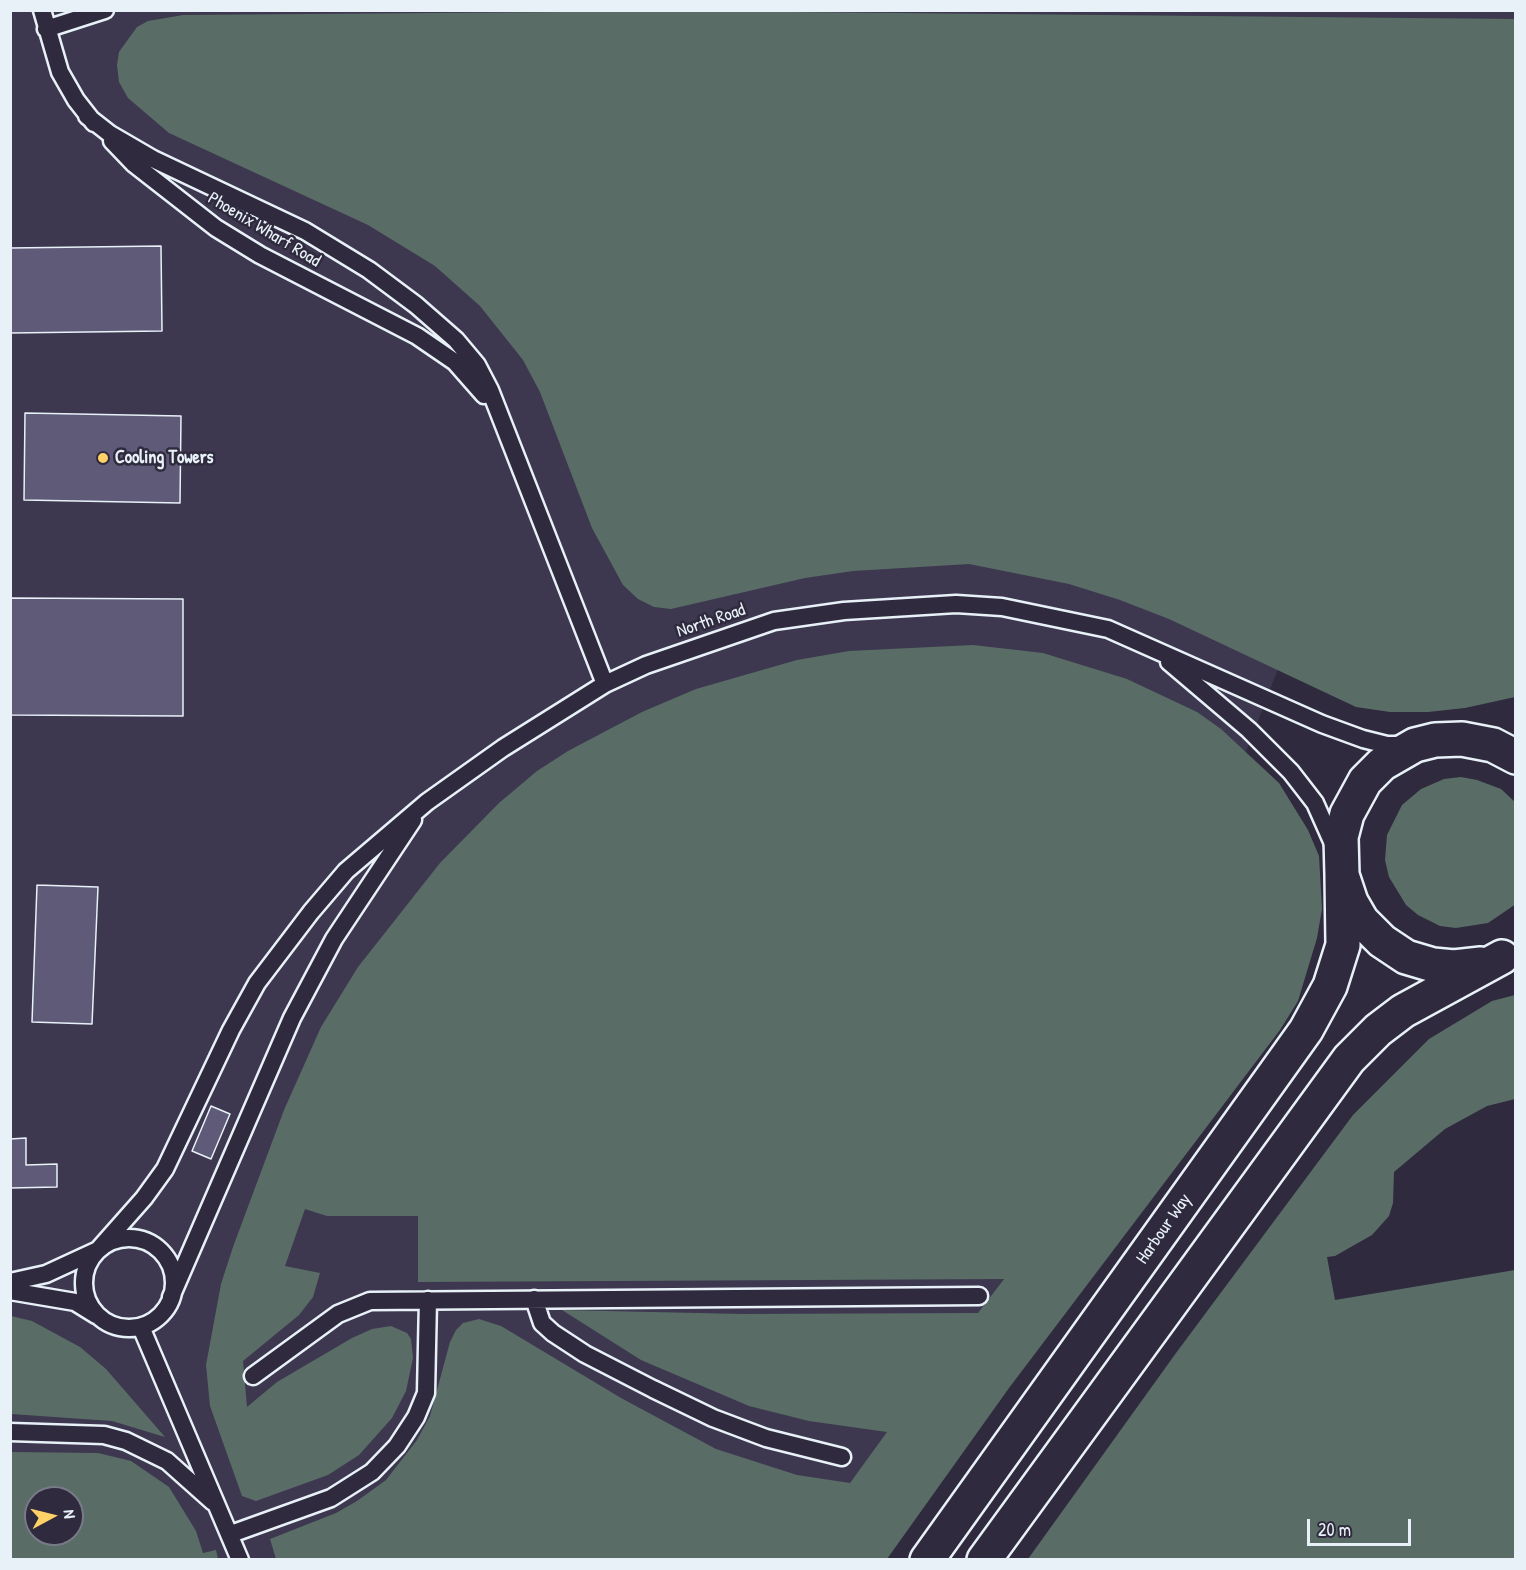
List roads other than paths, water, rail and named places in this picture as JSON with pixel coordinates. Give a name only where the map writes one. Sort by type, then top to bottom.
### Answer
[{"type":"main road","points":[[1462,738],[1515,730]]},
{"type":"main road","name":"Harbour Way","points":[[927,1560],[1306,1030],[1330,986],[1343,945],[1341,837],[1353,800],[1365,781],[1382,764],[1415,745],[1435,740],[1462,738]]},
{"type":"main road","points":[[1462,738],[1493,745],[1515,757]]},
{"type":"main road","points":[[1342,875],[1351,902],[1362,921],[1382,941],[1406,957],[1433,965],[1454,967],[1476,965],[1511,953]]},
{"type":"main road","points":[[984,1560],[1349,1059],[1378,1030],[1404,1011],[1511,953]]},
{"type":"lane","name":"Phoenix Wharf Road","points":[[42,10],[60,72],[87,116],[134,164],[216,228],[260,255],[417,336],[455,362],[490,402],[510,441]]},
{"type":"lane","points":[[46,29],[105,10]]},
{"type":"lane","points":[[87,116],[110,134],[153,159],[305,231],[369,270],[416,305],[456,340],[477,365],[510,441],[604,684]]},
{"type":"lane","name":"North Road","points":[[98,1250],[144,1198],[165,1168],[231,1030],[257,983],[310,912],[346,871],[426,802],[604,684],[708,642],[774,621],[844,610],[956,604],[1002,608],[1108,629],[1149,645],[1332,728],[1387,745],[1415,745]]},
{"type":"lane","points":[[1149,645],[1249,730],[1291,772],[1315,803],[1332,840],[1342,875]]},
{"type":"lane","points":[[10,1291],[75,1302],[109,1323],[124,1328],[141,1327],[153,1321],[164,1310],[292,1018],[334,939],[426,802]]},
{"type":"lane","points":[[10,1282],[46,1274],[110,1242],[124,1238],[138,1239],[151,1244],[163,1253],[170,1267],[173,1282],[171,1297]]},
{"type":"lane","points":[[98,1250],[89,1261],[84,1275],[84,1289],[88,1303],[96,1314],[109,1323]]},
{"type":"lane","points":[[253,1376],[351,1307],[370,1301],[979,1296]]},
{"type":"lane","points":[[534,1299],[542,1323],[553,1333],[585,1354],[653,1389],[713,1418],[757,1435],[842,1457]]},
{"type":"lane","points":[[231,1534],[331,1498],[366,1476],[397,1446],[416,1417],[426,1393],[428,1300]]},
{"type":"lane","points":[[141,1327],[231,1534],[240,1560]]},
{"type":"lane","points":[[10,1432],[104,1435],[126,1441],[167,1461],[220,1509]]},
{"type":"place","name":"Cooling Towers","points":[[103,458]]}]
